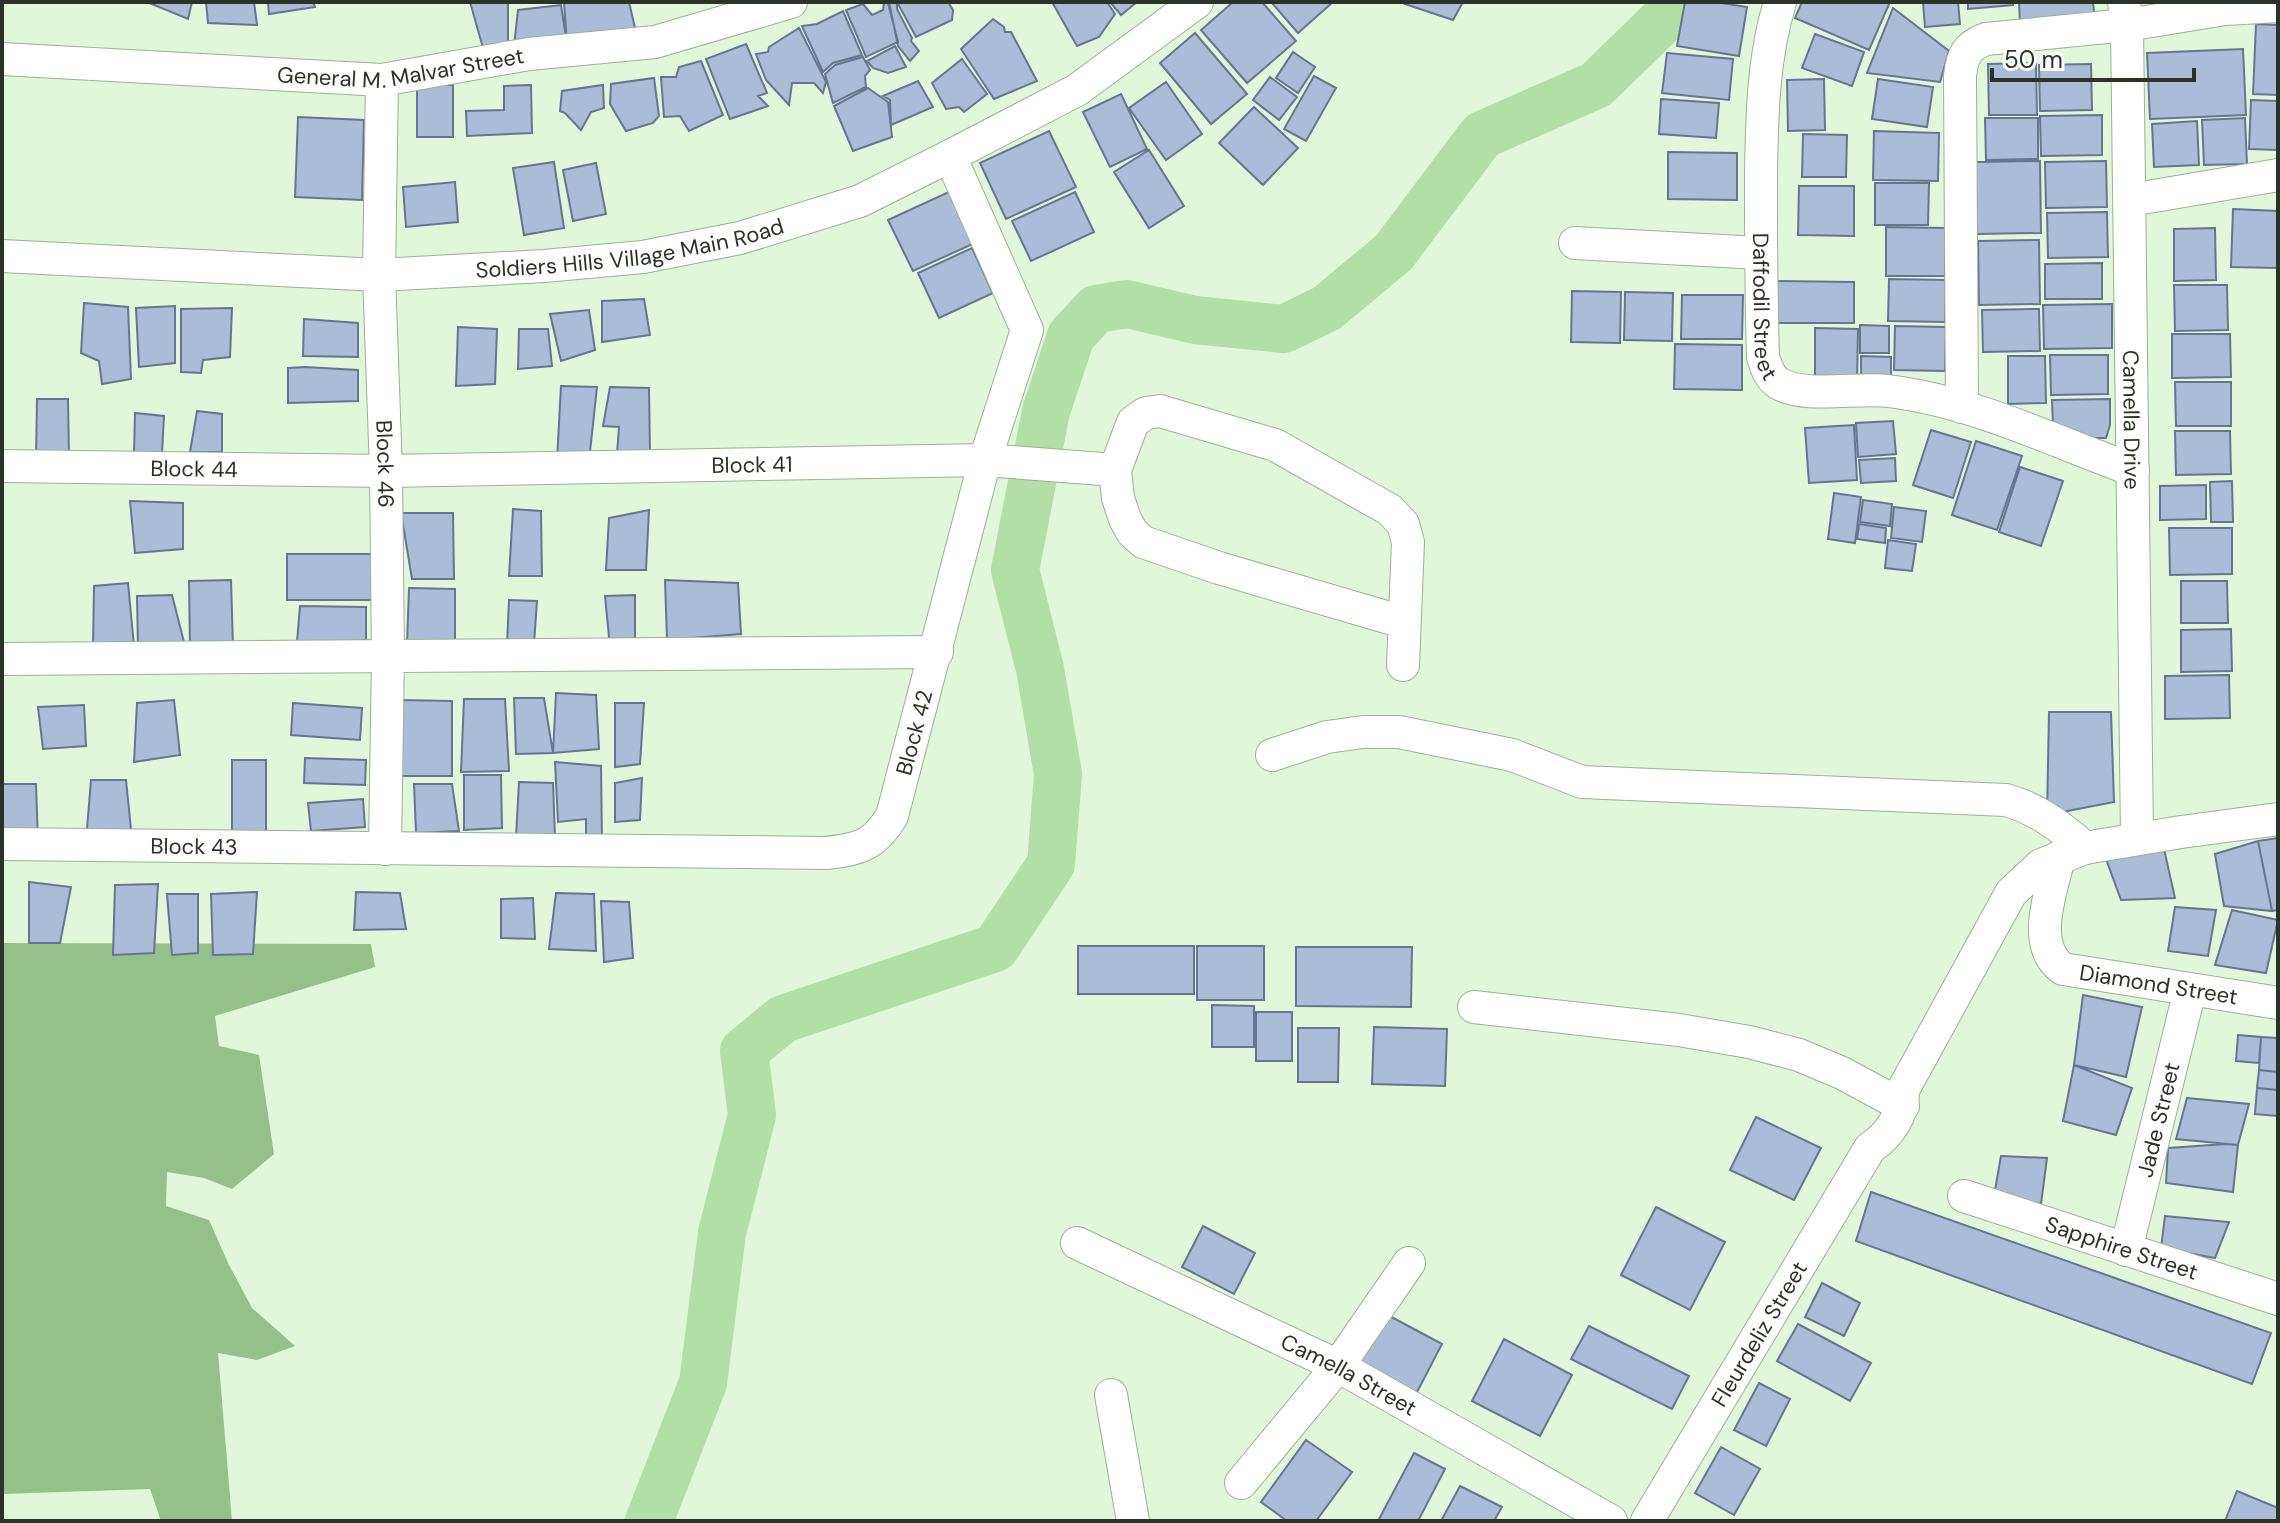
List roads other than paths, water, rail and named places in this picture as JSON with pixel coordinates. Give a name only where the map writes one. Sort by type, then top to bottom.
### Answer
[{"type":"street","name":"General M. Malvar Street","points":[[2,59],[382,80],[529,54],[655,42],[791,2]]},
{"type":"street","name":"Soldiers Hills Village Main Road","points":[[2,256],[379,275],[643,257],[740,238],[860,201],[950,156],[1077,90],[1197,2]]},
{"type":"street","name":"Daffodil Street","points":[[1780,2],[1772,29],[1763,89],[1760,253],[1763,357],[1767,371],[1776,382],[1792,389],[1885,390],[1962,407],[2133,470]]},
{"type":"street","points":[[1962,407],[1960,76],[1965,54],[1975,43],[1986,39],[2126,14],[2278,6]]},
{"type":"street","name":"Camella Drive","points":[[2126,14],[2137,838]]},
{"type":"street","name":"Block 46","points":[[382,80],[379,275],[388,656],[385,849]]},
{"type":"street","name":"Block 42","points":[[385,849],[826,853],[869,844],[882,833],[892,816],[985,460],[1027,330],[950,156]]},
{"type":"street","points":[[2130,200],[2278,175]]},
{"type":"street","points":[[1575,243],[1760,253]]},
{"type":"street","points":[[1403,622],[1219,568],[1143,542],[1132,532],[1125,519],[1118,498],[1115,470],[1133,422],[1146,413],[1160,411],[1275,445],[1390,510],[1403,524],[1408,542],[1403,665]]},
{"type":"street","name":"Block 41","points":[[386,471],[985,460],[1115,470]]},
{"type":"street","name":"Block 44","points":[[2,466],[386,471]]},
{"type":"street","points":[[2,659],[937,652]]},
{"type":"street","points":[[1272,755],[1327,737],[1363,732],[1399,732],[1512,755],[1582,782],[2006,800],[2046,817],[2072,852]]},
{"type":"street","name":"Fleurdeliz Street","points":[[1647,1521],[1870,1148],[1884,1139],[1898,1098],[2011,893],[2025,877],[2072,852],[2137,838],[2278,819]]},
{"type":"street","name":"Block 43","points":[[2,844],[385,849]]},
{"type":"street","name":"Diamond Street","points":[[2072,852],[2045,933],[2046,947],[2053,962],[2063,969],[2278,1003]]},
{"type":"street","name":"Jade Street","points":[[2126,1250],[2190,990]]},
{"type":"street","points":[[1474,1007],[1679,1030],[1749,1042],[1799,1055],[1898,1098]]},
{"type":"street","name":"Sapphire Street","points":[[1964,1196],[2278,1299]]},
{"type":"street","name":"Camella Street","points":[[1077,1243],[1338,1366],[1611,1521]]},
{"type":"street","points":[[1241,1483],[1338,1366],[1409,1263]]},
{"type":"street","points":[[1111,1395],[1133,1521]]},
{"type":"waterway","points":[[649,1521],[703,1383],[722,1233],[752,1115],[744,1051],[783,1019],[995,948],[1051,864],[1058,774],[1040,669],[1015,570],[1046,411],[1071,336],[1096,309],[1127,304],[1195,320],[1284,329],[1327,308],[1394,252],[1482,135],[1596,85],[1667,16],[1673,2]]}]
